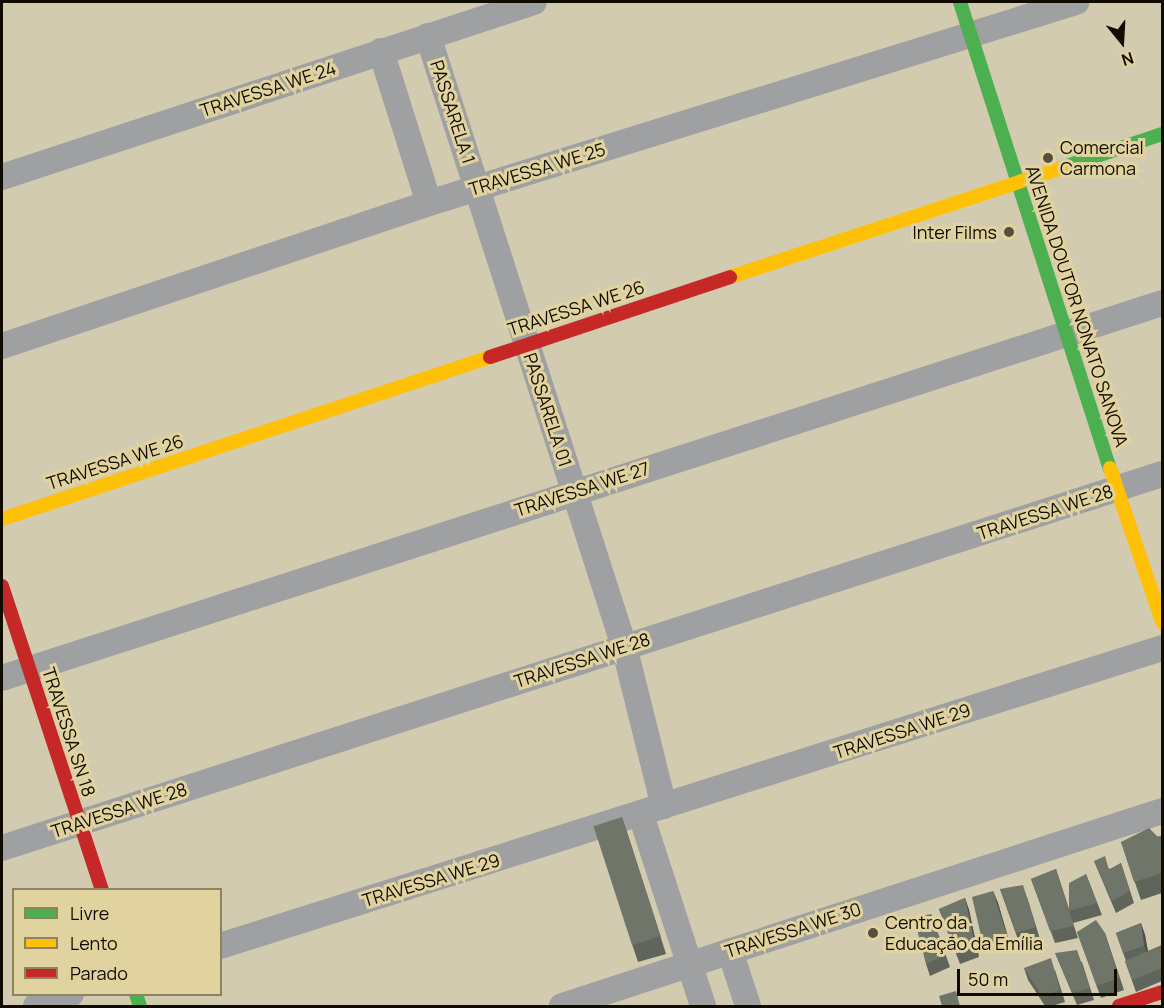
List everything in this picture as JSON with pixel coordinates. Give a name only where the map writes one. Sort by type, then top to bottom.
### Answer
[{"type":"street","name":"TRAVESSA WE 24","points":[[2,177],[534,2]]},
{"type":"street","name":"AVENIDA DOUTOR NONATO SANOVA","points":[[960,2],[1065,334],[1119,488],[1162,622]]},
{"type":"street","name":"TRAVESSA WE 25","points":[[2,346],[429,203],[1076,2]]},
{"type":"street","name":"PASSARELA 1","points":[[428,36],[478,188]]},
{"type":"street","points":[[381,51],[429,203]]},
{"type":"street","name":"TRAVESSA WE 26","points":[[2,519],[1162,134]]},
{"type":"street","name":"PASSARELA 01","points":[[478,188],[624,646],[653,811],[688,964]]},
{"type":"street","name":"TRAVESSA WE 27","points":[[2,678],[1162,303]]},
{"type":"street","name":"TRAVESSA WE 28","points":[[2,848],[1162,474]]},
{"type":"street","name":"TRAVESSA SN 18","points":[[2,586],[101,888]]},
{"type":"street","name":"TRAVESSA WE 29","points":[[222,945],[653,811],[1162,648]]},
{"type":"street","name":"TRAVESSA WE 30","points":[[562,1006],[1162,810]]},
{"type":"street","points":[[730,951],[748,1006]]},
{"type":"street","points":[[688,964],[702,1006]]},
{"type":"street","points":[[1119,1006],[1162,992]]},
{"type":"street","points":[[36,1006],[65,996]]},
{"type":"building","points":[[622,817],[661,936],[632,945],[593,826]]},
{"type":"building","points":[[1149,828],[1158,837],[1162,836],[1162,873],[1134,882],[1121,842]]},
{"type":"building","points":[[1105,856],[1109,870],[1121,863],[1130,891],[1112,901],[1094,861]]},
{"type":"building","points":[[1056,869],[1074,926],[1050,931],[1031,879]]},
{"type":"building","points":[[1086,874],[1097,903],[1069,911],[1069,883]]},
{"type":"building","points":[[1023,885],[1036,927],[1016,933],[1000,889]]},
{"type":"building","points":[[993,891],[1008,939],[982,940],[972,897]]},
{"type":"building","points":[[965,898],[975,945],[955,952],[939,909]]},
{"type":"building","points":[[931,914],[946,955],[926,964],[914,918]]},
{"type":"building","points":[[1096,920],[1105,933],[1119,978],[1097,986],[1077,932]]},
{"type":"building","points":[[1141,923],[1144,946],[1123,953],[1116,933]]},
{"type":"building","points":[[1162,945],[1162,968],[1132,980],[1125,961]]},
{"type":"building","points":[[1077,950],[1090,988],[1073,993],[1055,953]]},
{"type":"building","points":[[1051,958],[1060,990],[1042,996],[1024,968]]},
{"type":"building","points":[[956,991],[960,1006],[942,1006],[939,996]]},
{"type":"traffic: fast","points":[[960,2],[1110,468]]},
{"type":"traffic: fast","points":[[1064,167],[1162,134]]},
{"type":"traffic: fast","points":[[137,996],[140,1006]]},
{"type":"traffic: slow","points":[[730,277],[1064,167]]},
{"type":"traffic: slow","points":[[2,519],[490,357]]},
{"type":"traffic: slow","points":[[1110,468],[1162,622]]},
{"type":"traffic: jam","points":[[490,357],[730,277]]},
{"type":"traffic: jam","points":[[2,586],[101,888]]},
{"type":"traffic: jam","points":[[1119,1006],[1162,992]]},
{"type":"place","name":"Comercial Carmona","points":[[1048,158]]},
{"type":"place","name":"Inter Films","points":[[1009,232]]},
{"type":"place","name":"Centro da Educação da Emília","points":[[873,933]]}]
